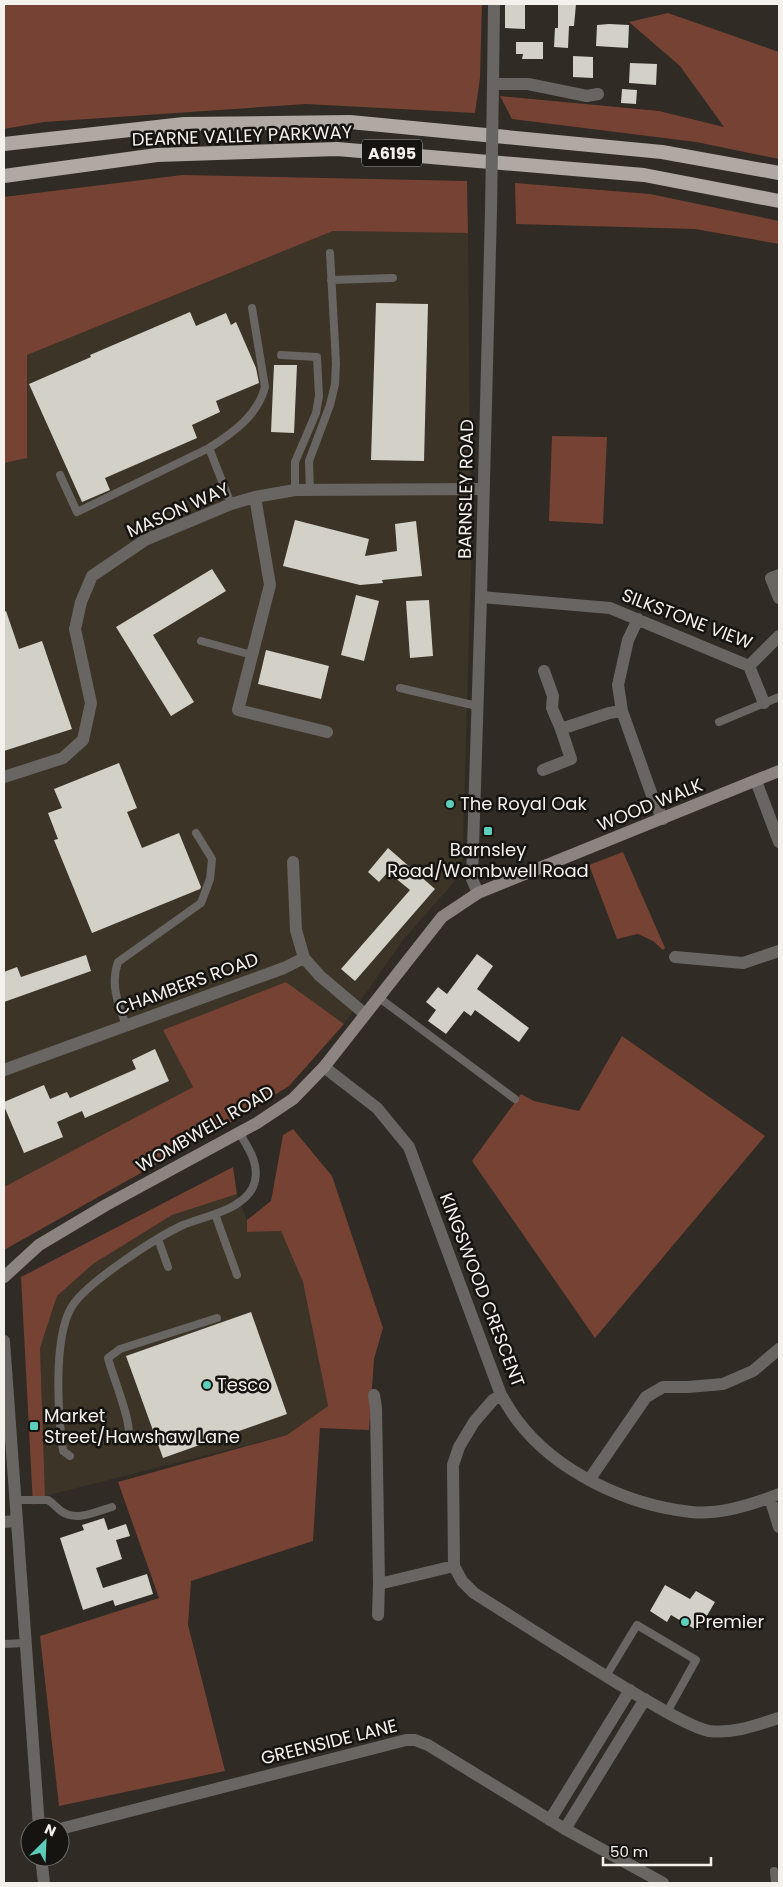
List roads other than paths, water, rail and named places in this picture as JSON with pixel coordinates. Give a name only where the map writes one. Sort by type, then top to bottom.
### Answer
[{"type":"highway","name":"DEARNE VALLEY PARKWAY","points":[[4,144],[184,124],[350,122],[662,152],[779,173]]},
{"type":"highway","name":"DEARNE VALLEY PARKWAY","points":[[4,176],[157,155],[337,149],[644,175],[779,201]]},
{"type":"main road","name":"WOOD WALK","points":[[478,893],[779,771]]},
{"type":"main road","name":"WOMBWELL ROAD","points":[[4,1277],[39,1245],[106,1205],[239,1132],[293,1099],[324,1067],[442,917],[478,893]]},
{"type":"street","name":"BARNSLEY ROAD","points":[[478,893],[472,879],[481,597],[494,4]]},
{"type":"street","points":[[492,84],[528,84],[587,96],[598,94]]},
{"type":"street","name":"MASON WAY","points":[[4,777],[63,758],[83,740],[92,703],[75,629],[81,602],[92,576],[145,540],[231,504],[255,497],[295,490],[483,489]]},
{"type":"street","points":[[255,497],[270,585],[238,710],[327,732]]},
{"type":"street","points":[[779,575],[772,578],[779,598]]},
{"type":"street","name":"SILKSTONE VIEW","points":[[481,597],[610,608],[750,666],[779,636]]},
{"type":"street","points":[[638,619],[628,640],[618,685],[622,711],[651,792],[663,819]]},
{"type":"street","points":[[750,666],[764,703]]},
{"type":"street","points":[[543,770],[571,758],[552,708],[553,696],[544,671]]},
{"type":"street","points":[[561,729],[609,713],[622,711]]},
{"type":"street","points":[[756,781],[779,842]]},
{"type":"street","points":[[293,862],[296,930],[304,958],[320,976],[365,1014]]},
{"type":"street","points":[[675,957],[743,963],[779,950]]},
{"type":"street","name":"CHAMBERS ROAD","points":[[4,1070],[284,968],[304,958]]},
{"type":"street","name":"KINGSWOOD CRESCENT","points":[[324,1067],[377,1108],[409,1147],[501,1395],[517,1421],[538,1443],[562,1463],[589,1480],[622,1496],[692,1512],[727,1510],[775,1496]]},
{"type":"street","points":[[4,1340],[15,1500],[10,1521],[25,1643],[37,1817]]},
{"type":"street","points":[[589,1480],[646,1397],[663,1387],[723,1384],[753,1371],[779,1349]]},
{"type":"street","points":[[374,1395],[376,1408],[378,1615]]},
{"type":"street","points":[[501,1395],[493,1400],[474,1422],[459,1446],[453,1466],[454,1566],[462,1581],[474,1593],[606,1676],[667,1712],[705,1730],[724,1732],[742,1730],[779,1718]]},
{"type":"street","points":[[775,1496],[779,1527]]},
{"type":"street","points":[[379,1584],[454,1566]]},
{"type":"street","points":[[550,1820],[630,1690]]},
{"type":"street","points":[[565,1829],[645,1699]]},
{"type":"street","name":"GREENSIDE LANE","points":[[70,1826],[406,1740],[416,1740],[428,1745],[565,1829],[663,1883]]},
{"type":"street","points":[[42,1867],[44,1883]]},
{"type":"lane","points":[[310,490],[309,461],[330,405],[335,384],[336,363],[330,253]]},
{"type":"lane","points":[[331,280],[393,278]]},
{"type":"lane","points":[[60,475],[77,512],[209,448],[229,435],[253,412],[263,395],[265,387],[252,308]]},
{"type":"lane","points":[[282,355],[317,357],[319,396],[316,413],[295,462],[295,490]]},
{"type":"lane","points":[[209,448],[231,504]]},
{"type":"lane","points":[[201,641],[252,655]]},
{"type":"lane","points":[[400,688],[477,706]]},
{"type":"lane","points":[[718,722],[779,697]]},
{"type":"lane","points":[[126,1025],[115,997],[114,972],[118,962],[201,903],[210,879],[212,859],[196,833]]},
{"type":"lane","points":[[378,997],[515,1099]]},
{"type":"lane","points":[[70,1456],[63,1451],[59,1418],[58,1384],[60,1352],[70,1309],[79,1296],[94,1283],[158,1239],[184,1225],[228,1209],[245,1197],[255,1182],[255,1163],[254,1156],[239,1132]]},
{"type":"lane","points":[[215,1214],[237,1275]]},
{"type":"lane","points":[[158,1239],[168,1267]]},
{"type":"lane","points":[[128,1436],[130,1431],[128,1419],[108,1358],[120,1349],[217,1318]]},
{"type":"lane","points":[[15,1500],[48,1500],[60,1510],[74,1516],[112,1507]]},
{"type":"lane","points":[[606,1676],[637,1625],[696,1660],[667,1712]]},
{"type":"lane","points":[[4,1644],[25,1643]]},
{"type":"lane","points":[[774,1870],[775,1883]]},
{"type":"place","name":"The Royal Oak","points":[[450,804]]},
{"type":"place","name":"Barnsley Road/Wombwell Road","points":[[488,831]]},
{"type":"place","name":"Tesco","points":[[207,1385]]},
{"type":"place","name":"Market Street/Hawshaw Lane","points":[[34,1426]]},
{"type":"place","name":"Premier","points":[[685,1622]]}]
